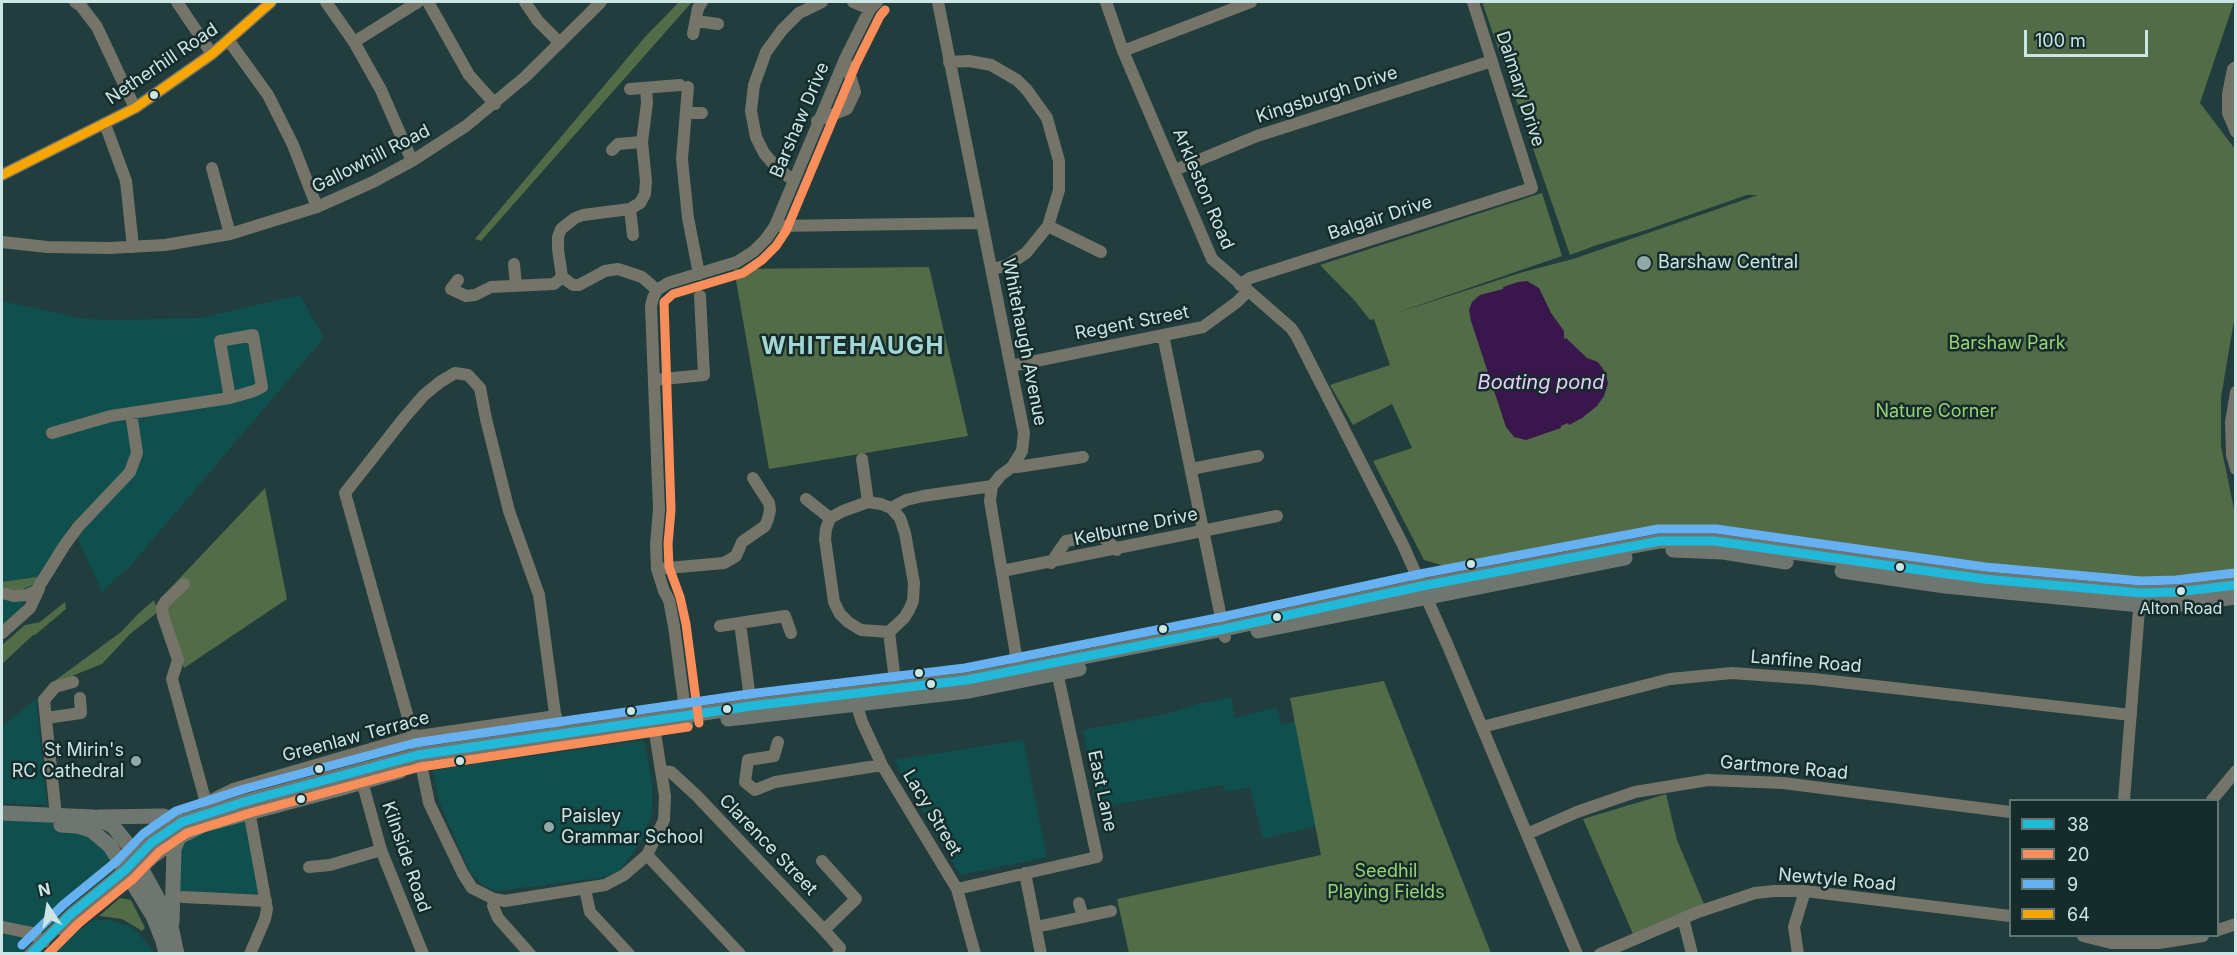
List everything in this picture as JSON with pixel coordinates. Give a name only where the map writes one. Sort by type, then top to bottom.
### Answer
[{"type":"main road","points":[[686,720],[752,706],[969,690],[1019,675],[1660,541],[1695,540],[1753,546],[1846,561],[2182,604],[2235,597]]},
{"type":"main road","points":[[2140,599],[2235,585]]},
{"type":"main road","points":[[127,874],[162,834],[180,830],[209,813],[249,806],[420,759],[854,698]]},
{"type":"main road","points":[[2,813],[93,817],[163,816],[180,830]]},
{"type":"main road","points":[[93,817],[112,826],[125,840],[138,861],[167,916],[177,954]]},
{"type":"main road","points":[[2,823],[84,828],[104,839],[115,852],[153,916],[163,941],[165,954]]},
{"type":"main road","points":[[172,931],[174,849],[180,830]]},
{"type":"street","points":[[75,2],[81,6],[97,27],[135,108]]},
{"type":"street","points":[[177,2],[212,54]]},
{"type":"street","name":"Netherhill Road","points":[[2,175],[135,108],[229,41],[270,2]]},
{"type":"street","points":[[326,2],[354,42],[381,90],[412,161]]},
{"type":"street","points":[[354,42],[418,2]]},
{"type":"street","points":[[428,2],[469,75],[495,104]]},
{"type":"street","points":[[525,2],[537,21],[560,43]]},
{"type":"street","name":"Gallowhill Road","points":[[2,242],[47,247],[165,245],[230,234],[317,207],[373,182],[443,142],[495,104],[601,2]]},
{"type":"street","points":[[693,34],[698,8],[702,2]]},
{"type":"street","points":[[794,181],[776,167],[764,153],[756,137],[751,111],[754,86],[766,52],[782,30],[799,13],[822,2]]},
{"type":"street","points":[[853,2],[873,5]]},
{"type":"street","name":"Whitehaugh Avenue","points":[[938,2],[1024,433],[1022,451],[1012,466],[992,486]]},
{"type":"street","name":"Arkleston Road","points":[[1106,2],[1123,51],[1212,260],[1291,328],[1424,591],[1576,954]]},
{"type":"street","points":[[1123,51],[1243,2]]},
{"type":"street","name":"Dalmary Drive","points":[[1473,2],[1532,188]]},
{"type":"street","name":"Barshaw Drive","points":[[699,274],[737,262],[754,251],[775,226],[845,59],[873,5]]},
{"type":"street","points":[[696,21],[718,24]]},
{"type":"street","points":[[229,41],[268,95],[293,145],[317,207]]},
{"type":"street","points":[[818,121],[848,109],[855,93],[845,59]]},
{"type":"street","points":[[949,62],[969,61],[991,65],[1017,80],[1028,90],[1047,118],[1059,161],[1059,190],[1048,226],[1026,253],[1008,265],[993,269]]},
{"type":"street","name":"Kingsburgh Drive","points":[[1175,170],[1257,136],[1492,61]]},
{"type":"street","points":[[2234,68],[2228,94],[2228,113],[2235,132]]},
{"type":"street","points":[[630,89],[684,86],[686,113],[682,159],[688,218],[699,274],[668,283],[657,290],[651,306],[659,510],[656,544],[657,569],[669,600],[686,720]]},
{"type":"street","points":[[561,277],[558,237],[561,229],[583,215],[630,209],[640,204],[645,194],[642,142],[647,103],[646,88]]},
{"type":"street","points":[[686,113],[702,113]]},
{"type":"street","points":[[105,124],[126,181],[133,247]]},
{"type":"street","points":[[612,150],[618,144],[642,142]]},
{"type":"street","points":[[212,168],[230,234]]},
{"type":"street","name":"Balgair Drive","points":[[1244,288],[1250,278],[1532,188]]},
{"type":"street","points":[[630,209],[633,235]]},
{"type":"street","points":[[775,226],[981,223]]},
{"type":"street","points":[[1048,226],[1101,252]]},
{"type":"street","points":[[514,264],[516,286]]},
{"type":"street","points":[[561,277],[573,285],[579,285],[605,271],[623,269],[642,277],[657,290]]},
{"type":"street","points":[[458,280],[451,289],[466,296],[475,296],[491,286],[554,284],[561,277]]},
{"type":"street","name":"Regent Street","points":[[1011,366],[1203,327],[1244,288]]},
{"type":"street","points":[[654,380],[704,375],[700,296]]},
{"type":"street","points":[[52,433],[111,416],[230,398],[262,387],[253,335],[220,341],[230,398]]},
{"type":"street","points":[[1163,335],[1225,633]]},
{"type":"street","points":[[559,739],[538,595],[509,511],[480,388],[468,375],[455,373],[424,395],[345,493],[420,759],[429,803],[472,888],[494,899],[505,901],[585,889],[605,885],[624,875],[647,855],[664,820],[665,796],[654,725]]},
{"type":"street","points":[[2235,392],[2231,422],[2235,469]]},
{"type":"street","points":[[2,633],[30,608],[64,546],[78,527],[130,472],[137,453],[131,414]]},
{"type":"street","points":[[1012,466],[1017,468],[1083,456]]},
{"type":"street","points":[[1191,469],[1258,456]]},
{"type":"street","points":[[862,459],[868,502]]},
{"type":"street","points":[[657,569],[724,563],[736,556],[742,542],[765,526],[770,510],[769,503],[753,478]]},
{"type":"street","points":[[891,508],[906,500],[923,496],[992,486],[990,501],[1019,675]]},
{"type":"street","points":[[806,499],[830,518]]},
{"type":"street","points":[[868,502],[891,508],[900,519],[905,533],[914,583],[913,601],[909,610],[889,632],[861,630],[848,622],[834,602],[825,539],[830,518],[848,508],[868,502]]},
{"type":"street","name":"Kelburne Drive","points":[[1002,571],[1117,550],[1277,516]]},
{"type":"street","points":[[1051,563],[1066,541],[1101,535],[1117,550]]},
{"type":"street","points":[[184,584],[162,607],[178,660],[172,679],[209,813]]},
{"type":"street","points":[[2,593],[27,595],[41,586]]},
{"type":"street","points":[[2124,799],[2140,599]]},
{"type":"street","points":[[720,626],[785,616],[791,633]]},
{"type":"street","points":[[740,623],[752,706]]},
{"type":"street","points":[[889,632],[896,694]]},
{"type":"street","name":"East Lane","points":[[957,889],[1097,857],[1056,668]]},
{"type":"street","name":"Lanfine Road","points":[[1482,727],[1670,679],[1732,673],[1814,679],[2131,715]]},
{"type":"street","points":[[56,816],[44,700],[56,687],[74,682]]},
{"type":"street","points":[[46,717],[81,713],[80,698]]},
{"type":"street","name":"Lacy Street","points":[[854,698],[882,765],[957,889],[975,954]]},
{"type":"street","name":"Greenlaw Terrace","points":[[209,813],[233,789],[412,737],[556,716]]},
{"type":"street","points":[[778,742],[774,756],[748,759],[745,782],[755,790],[775,782],[882,765]]},
{"type":"street","name":"Clarence Street","points":[[661,771],[671,772],[697,796],[824,930],[840,948],[838,954]]},
{"type":"street","points":[[2214,799],[2235,771]]},
{"type":"street","name":"Kilnside Road","points":[[361,777],[381,850],[423,954]]},
{"type":"street","name":"Gartmore Road","points":[[1527,834],[1577,812],[1635,792],[1708,780],[1783,783],[2009,812]]},
{"type":"street","points":[[249,806],[266,901],[265,919],[249,954]]},
{"type":"street","points":[[309,867],[330,865],[381,850]]},
{"type":"street","points":[[647,855],[740,954]]},
{"type":"street","points":[[822,861],[856,899],[824,930]]},
{"type":"street","points":[[1025,873],[1041,954]]},
{"type":"street","points":[[30,954],[71,914],[127,874]]},
{"type":"street","points":[[585,889],[590,912],[628,954]]},
{"type":"street","points":[[1798,954],[1794,927],[1805,891]]},
{"type":"street","name":"Newtyle Road","points":[[1600,954],[1683,918],[1755,893],[1805,891],[2009,916]]},
{"type":"street","points":[[183,897],[266,901]]},
{"type":"street","points":[[494,899],[493,906],[498,918],[530,954]]},
{"type":"street","points":[[1079,903],[1083,917]]},
{"type":"street","points":[[1036,927],[1111,911]]},
{"type":"street","points":[[1683,918],[1692,954]]},
{"type":"street","points":[[2219,929],[2235,924]]},
{"type":"street","points":[[2,927],[24,931],[44,942]]},
{"type":"street","points":[[2086,937],[2110,944],[2159,943],[2197,937]]},
{"type":"shaded area","points":[[300,295],[324,338],[132,564],[102,592],[71,524],[20,609],[2,625],[2,301],[85,319],[115,320],[200,318]]},
{"type":"shaded area","points":[[1231,697],[1235,718],[1277,707],[1281,724],[1295,722],[1316,826],[1263,839],[1250,787],[1225,792],[1223,785],[1098,808],[1083,730],[1166,714]]},
{"type":"shaded area","points":[[36,699],[47,805],[2,803],[2,726]]},
{"type":"shaded area","name":"Paisley Grammar School","points":[[644,740],[652,782],[652,812],[641,842],[619,871],[600,878],[496,891],[482,885],[470,872],[439,801],[433,770]]},
{"type":"shaded area","points":[[1023,740],[1047,857],[960,875],[894,760]]},
{"type":"shaded area","points":[[2,818],[81,820],[120,868],[30,953],[2,953]]},
{"type":"shaded area","points":[[249,819],[262,894],[178,891],[181,850],[188,837]]},
{"type":"shaded area","points":[[93,920],[110,920],[131,927],[140,934],[154,953],[49,953]]},
{"type":"green space","points":[[679,2],[692,2],[481,241],[475,239],[645,37]]},
{"type":"green space","name":"Barshaw Park","points":[[1482,2],[2234,2],[2200,103],[2235,149],[2235,315],[2221,397],[2221,446],[2235,514],[2235,573],[2198,580],[2136,582],[2021,570],[1761,533],[1702,529],[1658,530],[1451,568],[1424,560],[1373,461],[1412,448],[1392,404],[1353,425],[1330,385],[1390,365],[1374,319],[1370,320],[1320,265],[1542,193],[1562,256],[1393,314],[1523,272],[1573,259],[1758,195],[1747,195],[1570,255]]},
{"type":"green space","points":[[929,267],[968,436],[769,469],[734,269]]},
{"type":"green space","points":[[265,488],[287,599],[184,668],[160,599]]},
{"type":"green space","points":[[37,577],[32,585],[19,591],[2,587],[2,582]]},
{"type":"green space","points":[[154,600],[158,612],[130,634],[102,664],[49,685],[121,632]]},
{"type":"green space","points":[[65,602],[66,609],[2,664],[2,645],[25,625],[40,622]]},
{"type":"green space","name":"Seedhil Playing Fields","points":[[1384,681],[1491,953],[1129,953],[1117,899],[1321,855],[1290,698]]},
{"type":"green space","points":[[1666,794],[1677,840],[1704,904],[1633,934],[1583,819]]},
{"type":"green space","points":[[120,898],[131,900],[145,928],[142,931],[122,919],[99,916]]},
{"type":"water","name":"Boating pond","points":[[1527,281],[1539,288],[1551,313],[1564,331],[1564,339],[1566,338],[1587,358],[1598,362],[1605,372],[1608,383],[1604,396],[1597,406],[1582,418],[1526,440],[1514,437],[1506,427],[1469,310],[1472,302],[1480,295]]},
{"type":"transit line","name":"64","points":[[2,175],[135,108],[212,54],[271,2]]},
{"type":"transit line","name":"20","points":[[699,723],[686,624],[680,597],[669,567],[668,544],[671,510],[664,302],[673,294],[743,273],[762,260],[776,246],[786,231],[856,64],[885,10]]},
{"type":"transit line","name":"9","points":[[22,945],[63,905],[117,861],[143,834],[176,811],[244,789],[415,743],[749,694],[965,668],[1222,617],[1420,574],[1658,529],[1716,529],[1985,567],[2141,581],[2176,580],[2235,573]]},
{"type":"transit line","name":"38","points":[[31,954],[71,914],[125,870],[151,843],[182,822],[247,801],[418,755],[751,706],[967,680],[1224,629],[1422,586],[1660,541],[1714,541],[1984,579],[2141,593],[2177,592],[2236,585]]},
{"type":"transit line","name":"20","points":[[48,954],[79,923],[133,879],[159,852],[187,833],[250,813],[420,767],[688,727]]},
{"type":"place","name":"Barshaw Central","points":[[1644,263]]},
{"type":"place","name":"Alton Road","points":[[2181,591]]},
{"type":"place","name":"St Mirin's RC Cathedral","points":[[136,761]]},
{"type":"place","name":"Paisley Grammar School","points":[[549,827]]},
{"type":"district","name":"WHITEHAUGH","points":[[853,347]]},
{"type":"park label","name":"Nature Corner","points":[[1936,412]]}]
